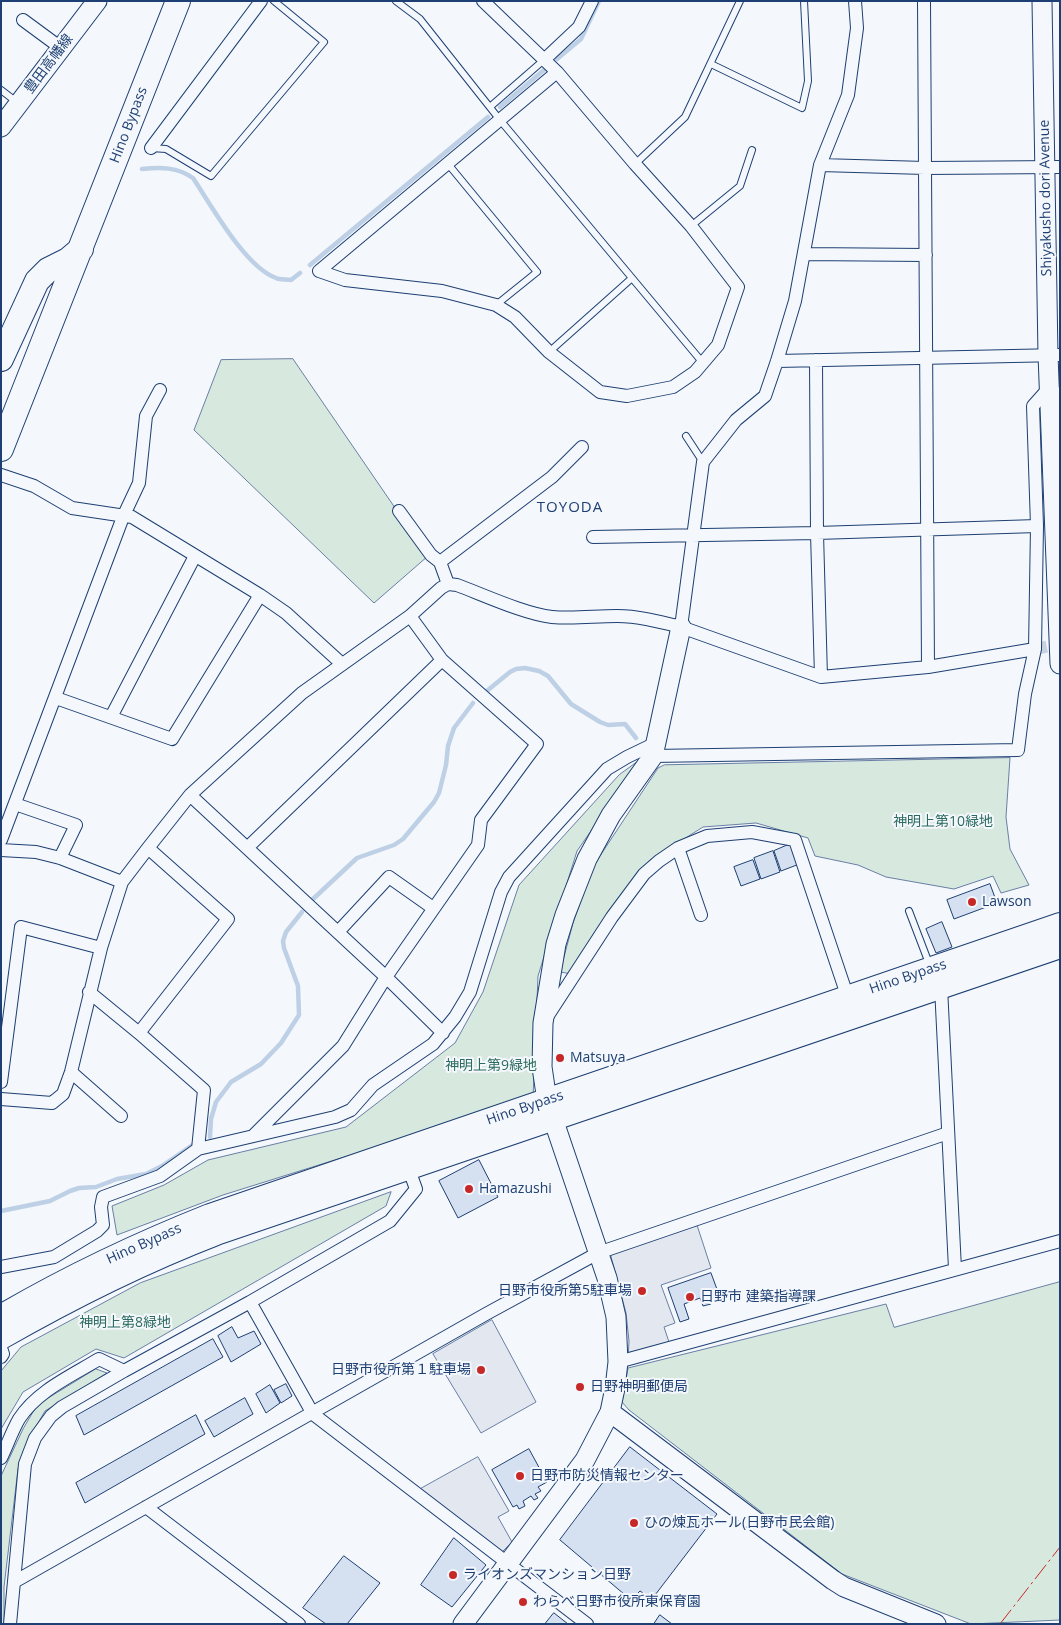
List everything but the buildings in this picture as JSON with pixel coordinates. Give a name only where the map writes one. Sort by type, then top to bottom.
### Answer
[{"type":"highway","name":"Hino Bypass","points":[[1,449],[178,1]]},
{"type":"highway","points":[[1,359],[37,281],[48,270],[68,260],[81,249]]},
{"type":"highway","name":"Hino Bypass","points":[[1,1337],[167,1243],[210,1216],[549,1110],[936,978],[1060,925]]},
{"type":"highway","name":"Hino Bypass","points":[[1,1317],[85,1271],[167,1243],[216,1233],[408,1168],[549,1110],[848,998],[936,978],[1060,946]]},
{"type":"street","name":"豊田高幡線","points":[[1,128],[97,1]]},
{"type":"street","points":[[151,148],[262,1]]},
{"type":"street","points":[[483,1],[557,72],[635,164],[691,226],[738,287],[718,345],[696,372],[673,387],[628,396],[600,392],[549,352],[515,317],[496,305],[442,291],[345,280],[319,270],[557,72]]},
{"type":"street","points":[[545,59],[578,27],[592,1]]},
{"type":"street","points":[[462,1624],[509,1564],[585,1460],[610,1412],[618,1362],[616,1317],[607,1278],[549,1110],[542,1067],[543,1023],[556,944],[587,859],[611,814],[655,750],[681,627],[703,462],[736,420],[765,396],[777,361],[795,301],[820,166],[848,95],[857,28],[855,1]]},
{"type":"street","points":[[924,1],[928,667]]},
{"type":"street","name":"Shiyakusho dori Avenue","points":[[1042,1],[1053,167],[1054,355],[1060,664]]},
{"type":"street","points":[[23,20],[61,48]]},
{"type":"street","points":[[820,166],[925,168],[1053,167]]},
{"type":"street","points":[[804,254],[926,255]]},
{"type":"street","points":[[777,361],[1054,355]]},
{"type":"street","points":[[816,360],[820,677]]},
{"type":"street","points":[[1,840],[123,517],[139,483],[146,416],[160,390]]},
{"type":"street","points":[[1,1267],[54,1257],[97,1231],[103,1225],[101,1207],[103,1197],[160,1176],[198,1149],[335,1117],[351,1110],[373,1085],[432,1044],[455,1017],[470,992],[501,892],[510,877],[608,768],[627,756],[655,750],[1018,750],[1025,694],[1035,649],[1037,526],[1033,406],[1055,392]]},
{"type":"street","points":[[440,562],[552,477],[582,447]]},
{"type":"street","points":[[1,474],[34,486],[72,508],[132,517],[260,595],[286,614],[342,664]]},
{"type":"street","points":[[399,511],[431,556],[440,562],[448,584]]},
{"type":"street","points":[[593,537],[817,533],[1037,526]]},
{"type":"street","points":[[111,717],[195,556]]},
{"type":"street","points":[[1,1099],[52,1103],[63,1094],[71,1072],[101,948],[122,882],[190,795],[302,693],[410,616],[448,584],[458,585],[524,609],[550,616],[587,618],[619,616],[662,622],[681,627],[820,677],[928,667],[1035,649]]},
{"type":"street","points":[[56,698],[172,739],[260,595]]},
{"type":"street","points":[[253,1136],[343,1046],[386,977],[478,845],[481,820],[537,744],[442,660],[410,616]]},
{"type":"street","points":[[247,848],[442,660]]},
{"type":"street","points":[[190,795],[386,977],[443,1033]]},
{"type":"street","points":[[15,804],[76,825],[60,858]]},
{"type":"street","points":[[543,1023],[612,917],[644,874],[678,848],[707,836],[752,832],[795,840],[848,998]]},
{"type":"street","points":[[139,1034],[228,920],[148,848]]},
{"type":"street","points":[[678,848],[701,916]]},
{"type":"street","points":[[1,850],[36,852],[60,858],[122,882]]},
{"type":"street","points":[[338,932],[389,877],[433,908]]},
{"type":"street","points":[[1,1082],[21,927],[101,948]]},
{"type":"street","points":[[936,978],[948,1133],[955,1269]]},
{"type":"street","points":[[89,992],[204,1090],[198,1149]]},
{"type":"street","points":[[71,1072],[121,1116]]},
{"type":"street","points":[[14,1582],[313,1414],[486,1314],[598,1253],[948,1133]]},
{"type":"street","points":[[10,1624],[25,1469],[28,1454],[35,1438],[51,1416],[62,1407],[124,1371],[250,1302],[390,1221],[416,1189],[408,1168]]},
{"type":"street","points":[[618,1362],[1060,1241]]},
{"type":"street","points":[[250,1302],[313,1414],[587,1624]]},
{"type":"street","points":[[1,1348],[3,1354],[1,1357]]},
{"type":"street","points":[[1,1458],[19,1420],[31,1404],[46,1391],[99,1359],[124,1371]]},
{"type":"street","points":[[610,1412],[833,1580],[844,1587],[936,1624]]},
{"type":"street","points":[[146,1507],[299,1624]]},
{"type":"lane","points":[[151,148],[166,149],[211,176],[324,42],[274,1]]},
{"type":"lane","points":[[396,1],[420,19],[491,106],[500,120],[704,364]]},
{"type":"lane","points":[[635,164],[684,118],[740,1]]},
{"type":"lane","points":[[711,64],[802,108],[808,81],[804,1]]},
{"type":"lane","points":[[491,106],[545,59]]},
{"type":"lane","points":[[1,90],[19,104]]},
{"type":"lane","points":[[691,226],[740,186],[752,150]]},
{"type":"lane","points":[[448,164],[537,272],[496,305]]},
{"type":"lane","points":[[549,352],[632,278]]},
{"type":"lane","points":[[686,436],[703,462]]},
{"type":"lane","points":[[909,911],[936,978]]},
{"type":"green space","points":[[293,359],[428,556],[374,603],[194,430],[221,360]]},
{"type":"green space","name":"神明上第10緑地","points":[[1010,758],[1006,817],[1010,849],[1029,885],[1001,893],[993,876],[954,889],[886,877],[858,865],[815,856],[808,838],[756,823],[703,827],[649,861],[572,974],[560,972],[573,923],[594,865],[658,768],[664,765]]},
{"type":"green space","name":"神明上第9緑地","points":[[641,759],[577,851],[538,976],[533,1098],[223,1195],[117,1235],[112,1206],[164,1185],[208,1160],[346,1127],[455,1043],[483,992],[519,885],[619,775]]},
{"type":"green space","name":"神明上第8緑地","points":[[391,1192],[386,1206],[124,1358],[96,1349],[23,1392],[1,1429],[1,1371],[21,1347],[140,1283]]},
{"type":"green space","points":[[1060,1282],[1060,1620],[971,1624],[842,1574],[629,1410],[622,1402],[628,1368],[886,1304],[894,1327]]},
{"type":"green space","points":[[96,1369],[107,1373],[45,1411],[29,1439],[18,1469],[4,1587],[4,1624],[1,1624],[1,1476],[23,1429],[37,1405]]},
{"type":"shaded area","name":"日野市役所第5駐車場","points":[[695,1219],[711,1268],[661,1285],[675,1323],[664,1327],[671,1348],[628,1360],[629,1341],[626,1313],[609,1249]]},
{"type":"shaded area","name":"日野市役所第１駐車場","points":[[492,1320],[536,1402],[481,1433],[433,1354]]},
{"type":"shaded area","points":[[478,1457],[509,1511],[498,1517],[512,1542],[498,1556],[415,1492]]},
{"type":"waterway","points":[[557,59],[581,39],[599,1]]},
{"type":"waterway","points":[[500,107],[544,70]]},
{"type":"waterway","points":[[310,265],[488,117]]},
{"type":"waterway","points":[[142,169],[169,169],[187,174],[193,178],[219,219],[252,262],[264,272],[278,279],[291,280],[300,273]]},
{"type":"waterway","points":[[488,690],[516,669],[525,668],[539,671],[548,676],[571,704],[608,725],[625,724],[636,738]]},
{"type":"waterway","points":[[313,899],[357,858],[394,845],[403,839],[434,802],[439,793],[446,765],[448,746],[454,728],[473,703]]},
{"type":"waterway","points":[[210,1137],[211,1119],[216,1102],[231,1082],[261,1064],[281,1043],[299,1015],[298,986],[283,941],[286,932],[302,912]]},
{"type":"waterway","points":[[1,1211],[50,1201],[79,1188],[96,1187],[117,1179],[146,1174],[162,1166],[194,1144]]},
{"type":"tunnel","points":[[1035,649],[1060,644]]},
{"type":"power","points":[[1000,1624],[1060,1547]]},
{"type":"place","name":"Lawson","points":[[972,902]]},
{"type":"place","name":"Matsuya","points":[[560,1058]]},
{"type":"place","name":"Hamazushi","points":[[469,1189]]},
{"type":"place","name":"日野市役所第5駐車場","points":[[642,1291]]},
{"type":"place","name":"日野市 建築指導課","points":[[690,1297]]},
{"type":"place","name":"日野市役所第１駐車場","points":[[481,1370]]},
{"type":"place","name":"日野神明郵便局","points":[[580,1387]]},
{"type":"place","name":"日野市防災情報センター","points":[[520,1476]]},
{"type":"place","name":"ひの煉瓦ホール(日野市民会館)","points":[[634,1523]]},
{"type":"place","name":"ライオンズマンション日野","points":[[453,1575]]},
{"type":"place","name":"わらべ日野市役所東保育園","points":[[523,1602]]},
{"type":"district","name":"TOYODA","points":[[570,508]]}]
